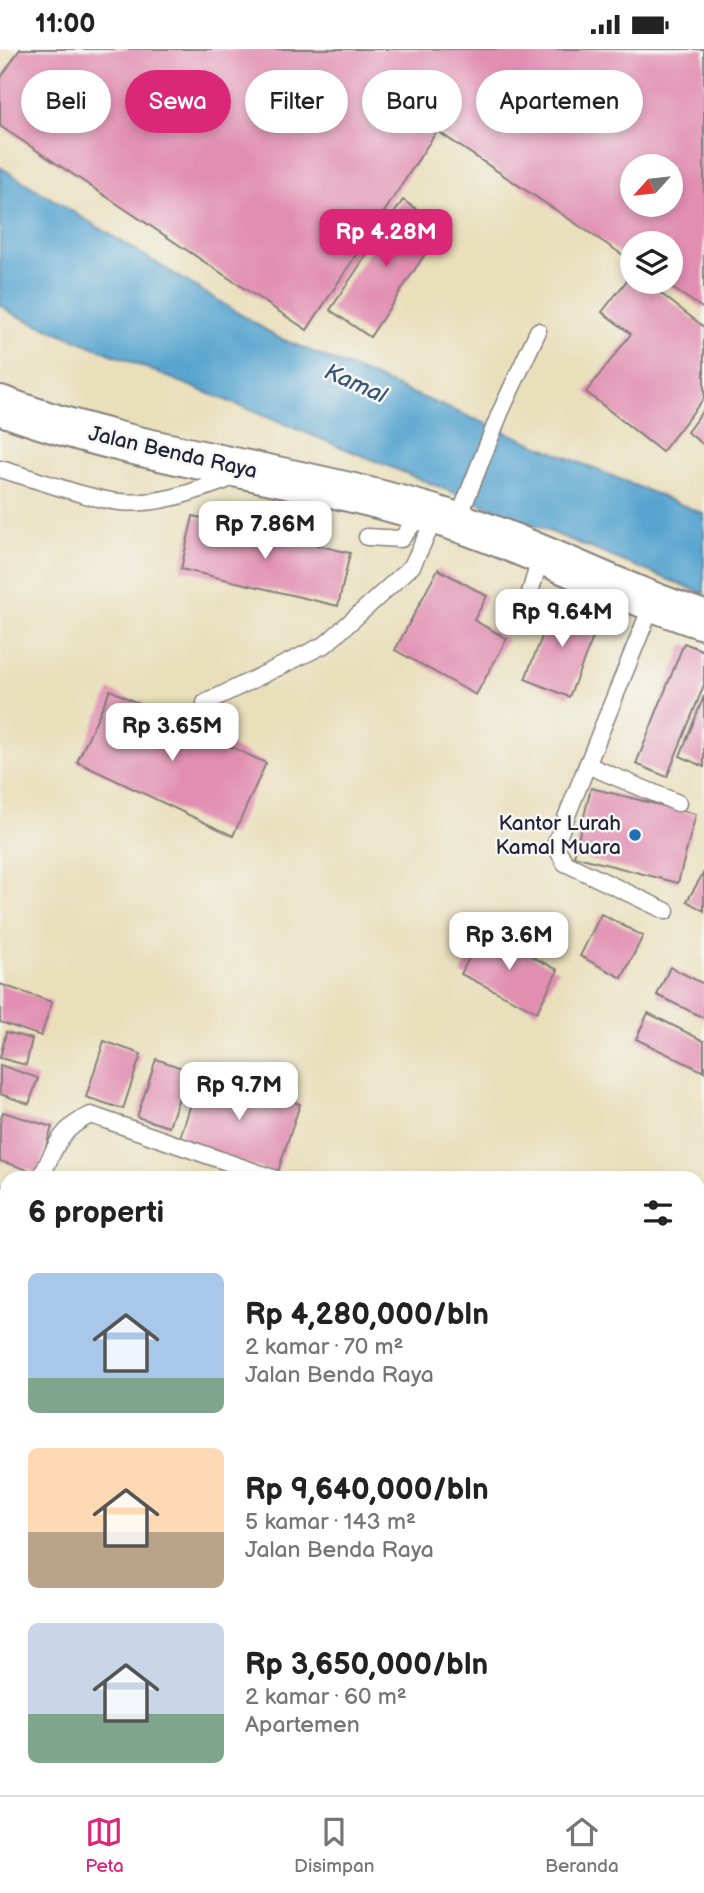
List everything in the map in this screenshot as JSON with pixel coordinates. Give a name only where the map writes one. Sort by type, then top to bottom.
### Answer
[{"type":"main road","name":"Jalan Benda Raya","points":[[0,405],[56,426],[445,513],[535,574],[653,602],[704,620]]},
{"type":"lane","points":[[205,703],[326,644],[412,566],[495,429],[538,331]]},
{"type":"lane","points":[[0,469],[118,502],[147,502],[182,496],[254,470]]},
{"type":"lane","points":[[367,537],[401,539],[445,513]]},
{"type":"lane","points":[[531,611],[527,599],[535,574]]},
{"type":"lane","points":[[653,602],[555,845],[565,863],[666,911]]},
{"type":"lane","points":[[587,765],[678,803]]},
{"type":"lane","points":[[44,1171],[60,1135],[75,1121],[91,1115],[253,1171]]},
{"type":"water","name":"Kamal","points":[[0,167],[279,338],[704,514],[704,594],[15,315],[0,305]]},
{"type":"building","points":[[20,49],[704,49],[704,309],[681,294],[683,231],[620,231],[620,253],[440,133],[462,133],[462,70],[362,70],[362,133],[436,133],[307,330],[0,126],[0,79]]},
{"type":"building","points":[[403,200],[443,227],[370,337],[330,310]]},
{"type":"building","points":[[620,289],[620,294],[661,294],[704,327],[704,398],[662,452],[586,392],[631,334],[602,312]]},
{"type":"building","points":[[704,409],[704,445],[687,432]]},
{"type":"building","points":[[193,516],[350,553],[338,606],[181,569]]},
{"type":"building","points":[[438,569],[487,596],[474,620],[507,639],[476,695],[395,650]]},
{"type":"building","points":[[556,602],[600,620],[569,697],[525,679]]},
{"type":"building","points":[[684,643],[704,651],[704,685],[667,777],[636,764]]},
{"type":"building","points":[[110,690],[266,763],[233,836],[77,762]]},
{"type":"building","points":[[704,696],[704,767],[680,756]]},
{"type":"building","name":"Kantor Lurah Kamal Muara","points":[[591,788],[696,814],[678,883],[574,856]]},
{"type":"building","points":[[704,872],[704,911],[687,901]]},
{"type":"building","points":[[601,914],[643,936],[622,978],[580,956]]},
{"type":"building","points":[[482,931],[558,970],[537,1012],[461,974]]},
{"type":"building","points":[[670,967],[704,984],[704,1018],[657,995]]},
{"type":"building","points":[[0,984],[52,1002],[41,1036],[0,1022]]},
{"type":"building","points":[[648,1013],[704,1041],[704,1072],[636,1039]]},
{"type":"building","points":[[6,1032],[32,1039],[26,1065],[0,1058]]},
{"type":"building","points":[[104,1041],[141,1054],[123,1109],[86,1097]]},
{"type":"building","points":[[156,1059],[188,1070],[169,1127],[137,1117]]},
{"type":"building","points":[[0,1065],[38,1078],[29,1104],[0,1094]]},
{"type":"building","points":[[202,1070],[300,1104],[278,1171],[268,1171],[179,1141]]},
{"type":"building","points":[[3,1112],[52,1127],[39,1171],[0,1161],[0,1122]]},
{"type":"place","name":"Kantor Lurah Kamal Muara","points":[[635,835]]}]
